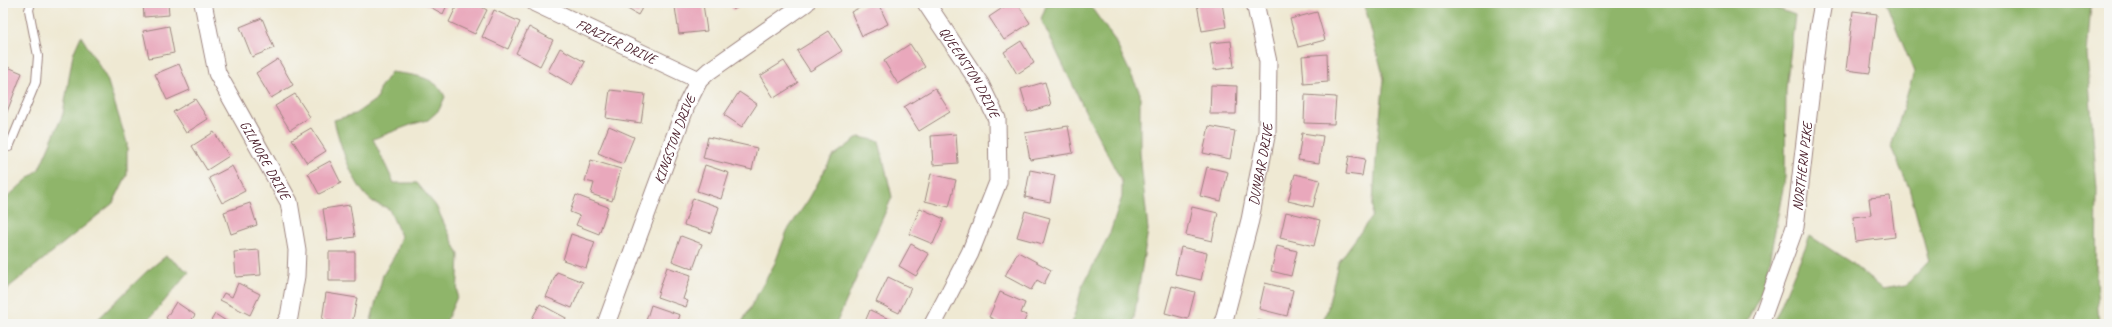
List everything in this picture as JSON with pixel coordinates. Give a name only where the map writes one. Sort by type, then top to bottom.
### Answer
[{"type":"street","name":"GILMORE DRIVE","points":[[203,3],[217,73],[289,202],[296,257],[296,276],[288,317],[285,324]]},
{"type":"street","name":"FRAZIER DRIVE","points":[[535,3],[699,80]]},
{"type":"street","name":"KINGSTON DRIVE","points":[[606,324],[686,106],[699,80],[806,3]]},
{"type":"street","name":"QUEENSTON DRIVE","points":[[926,3],[980,84],[997,118],[998,182],[970,253],[933,324]]},
{"type":"street","name":"DUNBAR DRIVE","points":[[1223,324],[1250,220],[1267,131],[1268,62],[1255,3]]},
{"type":"street","name":"NORTHERN PIKE","points":[[1760,324],[1795,227],[1818,30],[1823,3]]},
{"type":"lane","points":[[9,147],[36,82],[38,56],[29,10],[32,3]]},
{"type":"green space","points":[[1047,3],[1088,3],[1114,39],[1140,93],[1140,153],[1148,230],[1133,324],[1072,324],[1082,287],[1110,233],[1122,197],[1122,182],[1089,119],[1041,19]]},
{"type":"green space","points":[[1364,3],[1761,3],[1795,15],[1786,89],[1785,178],[1764,288],[1745,324],[1322,324],[1327,311],[1338,263],[1372,216],[1377,145],[1384,79]]},
{"type":"green space","points":[[1886,3],[2091,3],[2087,55],[2097,189],[2096,279],[2099,324],[1773,324],[1810,236],[1850,262],[1882,289],[1906,285],[1929,261],[1909,188],[1891,147],[1914,72]]},
{"type":"green space","points":[[81,36],[107,79],[127,143],[127,175],[113,203],[9,287],[3,297],[3,201],[39,169],[63,114],[73,54]]},
{"type":"green space","points":[[391,72],[415,75],[429,80],[436,84],[445,97],[439,110],[428,120],[373,139],[394,183],[417,183],[436,206],[459,255],[457,297],[445,324],[370,324],[383,275],[395,255],[401,236],[389,209],[372,201],[359,186],[343,152],[334,120],[355,114],[378,98],[379,89]]},
{"type":"green space","points":[[859,137],[879,141],[892,197],[836,324],[741,324],[775,263],[787,231],[809,199],[832,157]]},
{"type":"green space","points":[[166,256],[189,272],[145,324],[93,324],[146,272]]},
{"type":"building","points":[[143,3],[168,3],[169,15],[144,17]]},
{"type":"building","points":[[423,3],[448,3],[443,14]]},
{"type":"building","points":[[458,3],[474,3],[487,10],[475,34],[449,22]]},
{"type":"building","points":[[617,3],[645,3],[638,15]]},
{"type":"building","points":[[729,3],[745,3],[733,10]]},
{"type":"building","points":[[869,3],[878,3],[888,24],[862,36],[851,12]]},
{"type":"building","points":[[1010,3],[1017,3],[1030,23],[1004,40],[989,17]]},
{"type":"building","points":[[1222,3],[1226,27],[1202,31],[1197,4]]},
{"type":"building","points":[[1289,3],[1304,3],[1304,4],[1290,7]]},
{"type":"building","points":[[703,4],[707,31],[679,34],[675,7]]},
{"type":"building","points":[[494,10],[520,22],[508,49],[482,37]]},
{"type":"building","points":[[1853,11],[1877,14],[1870,73],[1846,70]]},
{"type":"building","points":[[1317,12],[1325,40],[1298,47],[1290,19]]},
{"type":"building","points":[[262,18],[274,48],[252,57],[240,27]]},
{"type":"building","points":[[169,26],[174,53],[149,58],[143,31]]},
{"type":"building","points":[[529,27],[553,40],[540,66],[516,53]]},
{"type":"building","points":[[829,31],[842,51],[810,71],[797,51]]},
{"type":"building","points":[[1021,41],[1034,63],[1017,74],[1004,52]]},
{"type":"building","points":[[1231,41],[1234,67],[1214,70],[1210,43]]},
{"type":"building","points":[[910,44],[925,67],[898,84],[884,61]]},
{"type":"building","points":[[560,48],[585,62],[572,85],[548,71]]},
{"type":"building","points":[[1327,54],[1328,82],[1304,84],[1302,56]]},
{"type":"building","points":[[278,59],[293,85],[271,98],[256,73]]},
{"type":"building","points":[[784,61],[798,83],[774,98],[760,76]]},
{"type":"building","points":[[179,64],[190,90],[167,100],[155,74]]},
{"type":"building","points":[[3,65],[22,73],[5,117],[3,117]]},
{"type":"building","points":[[1045,82],[1051,105],[1028,112],[1021,89]]},
{"type":"building","points":[[1211,85],[1237,86],[1236,114],[1210,114]]},
{"type":"building","points":[[935,88],[950,112],[919,131],[904,107]]},
{"type":"building","points":[[610,90],[645,94],[641,123],[606,118]]},
{"type":"building","points":[[739,92],[757,104],[742,127],[724,115]]},
{"type":"building","points":[[295,94],[310,117],[290,130],[275,106]]},
{"type":"building","points":[[1305,95],[1336,97],[1334,124],[1304,123]]},
{"type":"building","points":[[195,99],[208,119],[186,133],[173,112]]},
{"type":"building","points":[[609,126],[634,137],[623,164],[598,153]]},
{"type":"building","points":[[1068,126],[1073,153],[1030,160],[1025,133]]},
{"type":"building","points":[[1209,126],[1235,131],[1230,159],[1203,153]]},
{"type":"building","points":[[311,128],[326,151],[307,163],[292,139]]},
{"type":"building","points":[[214,132],[229,156],[207,170],[192,146]]},
{"type":"building","points":[[1302,133],[1323,136],[1319,163],[1298,160]]},
{"type":"building","points":[[956,134],[958,163],[933,165],[931,136]]},
{"type":"building","points":[[708,137],[757,148],[752,170],[703,158]]},
{"type":"building","points":[[1349,156],[1365,159],[1362,176],[1346,174]]},
{"type":"building","points":[[591,160],[621,169],[612,201],[591,194],[594,183],[585,181]]},
{"type":"building","points":[[330,161],[341,183],[319,194],[308,173]]},
{"type":"building","points":[[705,165],[729,173],[721,199],[697,191]]},
{"type":"building","points":[[232,166],[245,191],[222,203],[209,178]]},
{"type":"building","points":[[1207,167],[1228,172],[1221,201],[1200,196]]},
{"type":"building","points":[[1030,170],[1055,175],[1050,202],[1025,197]]},
{"type":"building","points":[[931,174],[956,180],[949,207],[925,201]]},
{"type":"building","points":[[1295,174],[1320,180],[1313,207],[1288,201]]},
{"type":"building","points":[[576,195],[608,207],[599,234],[576,225],[580,216],[570,212]]},
{"type":"building","points":[[1890,196],[1895,237],[1856,242],[1853,217],[1871,215],[1869,198]]},
{"type":"building","points":[[693,198],[719,207],[711,233],[684,225]]},
{"type":"building","points":[[250,203],[257,225],[231,234],[224,212]]},
{"type":"building","points":[[350,205],[355,237],[328,241],[323,209]]},
{"type":"building","points":[[1192,207],[1218,213],[1212,241],[1186,235]]},
{"type":"building","points":[[920,208],[944,219],[933,244],[909,234]]},
{"type":"building","points":[[1025,211],[1050,218],[1043,244],[1017,237]]},
{"type":"building","points":[[1286,212],[1320,220],[1314,246],[1280,238]]},
{"type":"building","points":[[571,234],[595,242],[586,268],[563,260]]},
{"type":"building","points":[[681,236],[702,244],[693,269],[672,261]]},
{"type":"building","points":[[911,244],[929,254],[916,276],[899,266]]},
{"type":"building","points":[[1277,246],[1297,251],[1291,276],[1271,271]]},
{"type":"building","points":[[1181,247],[1207,253],[1201,280],[1175,274]]},
{"type":"building","points":[[259,250],[261,275],[236,277],[234,252]]},
{"type":"building","points":[[329,252],[355,252],[355,281],[329,281]]},
{"type":"building","points":[[1018,252],[1051,270],[1044,284],[1037,280],[1031,290],[1005,276]]},
{"type":"building","points":[[667,267],[691,275],[683,299],[688,301],[686,307],[657,297]]},
{"type":"building","points":[[557,272],[583,282],[572,308],[546,297]]},
{"type":"building","points":[[888,277],[911,288],[899,313],[876,302]]},
{"type":"building","points":[[238,283],[260,294],[250,315],[220,300],[224,293],[232,297]]},
{"type":"building","points":[[1265,283],[1293,290],[1287,316],[1259,309]]},
{"type":"building","points":[[1172,286],[1195,292],[1188,319],[1165,313]]},
{"type":"building","points":[[1000,292],[1025,303],[1021,313],[1027,315],[1023,324],[1004,324],[989,317]]},
{"type":"building","points":[[326,293],[357,298],[352,324],[322,320]]},
{"type":"building","points":[[176,302],[195,315],[189,324],[174,324],[166,318]]},
{"type":"building","points":[[540,304],[566,318],[563,324],[529,324]]},
{"type":"building","points":[[651,305],[680,315],[677,324],[645,324]]},
{"type":"building","points":[[870,310],[893,321],[892,324],[864,324]]},
{"type":"building","points":[[215,314],[231,324],[209,324]]},
{"type":"building","points":[[1256,320],[1271,323],[1271,324],[1255,324]]}]
